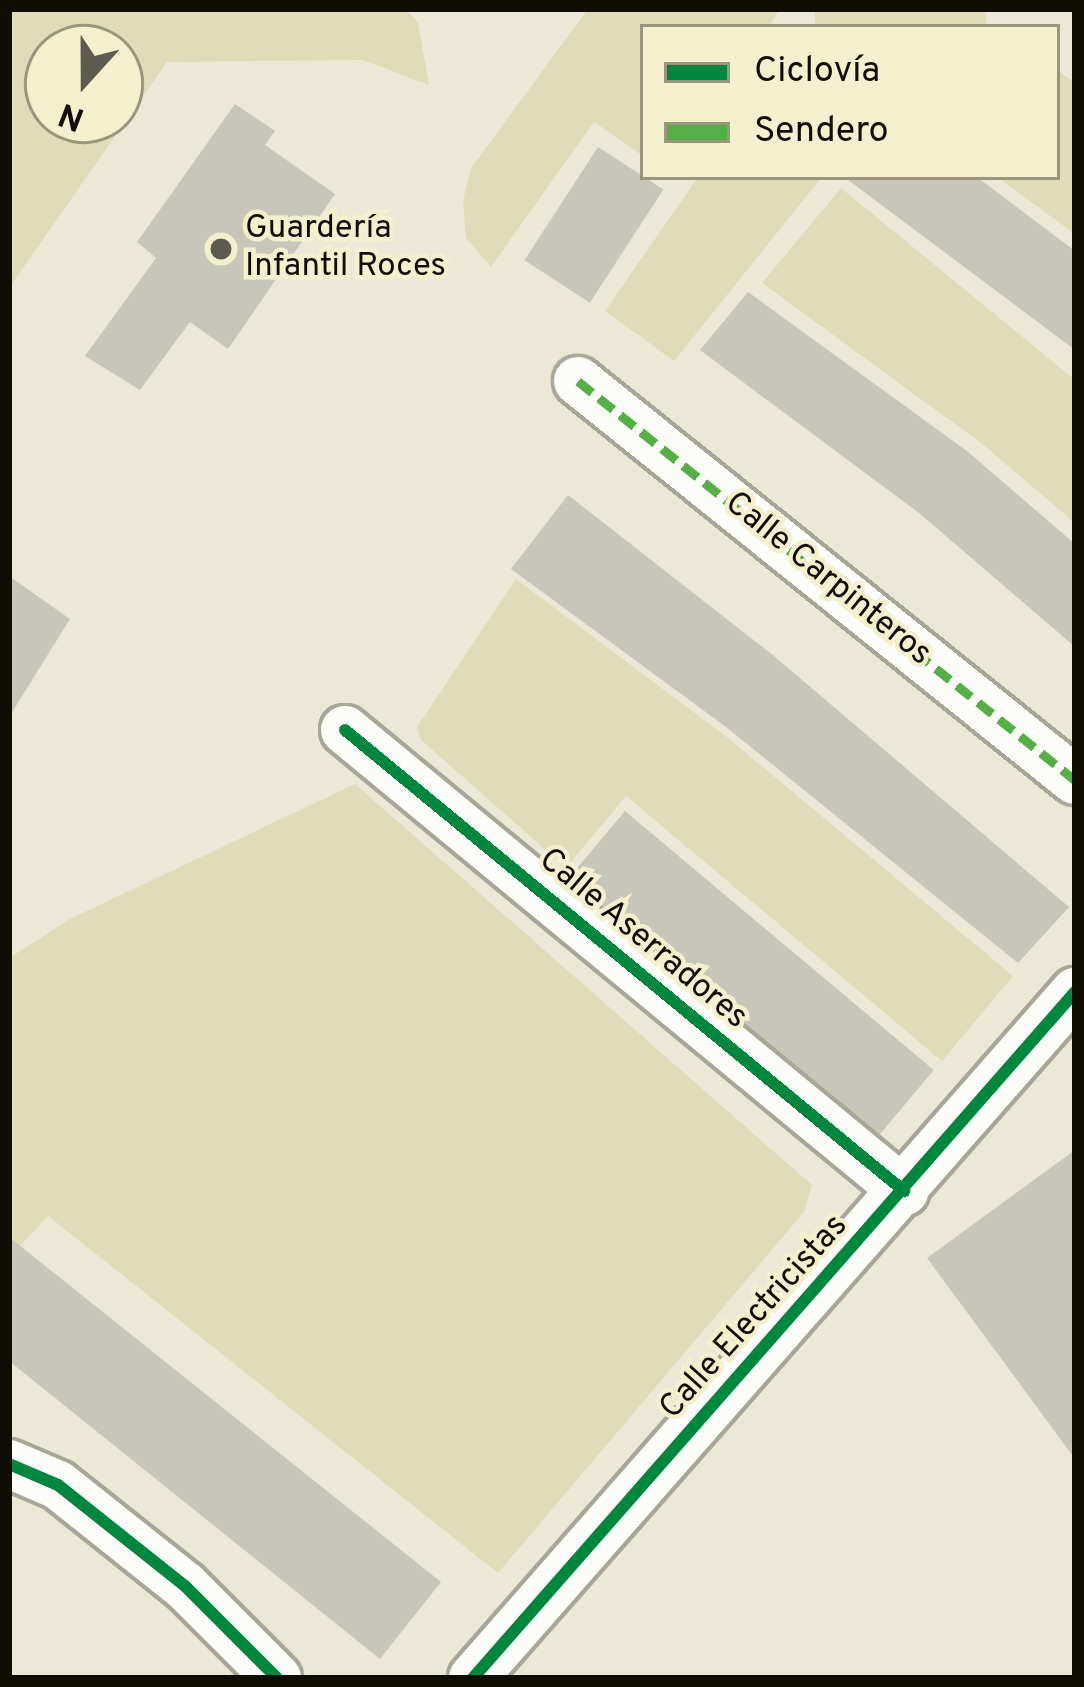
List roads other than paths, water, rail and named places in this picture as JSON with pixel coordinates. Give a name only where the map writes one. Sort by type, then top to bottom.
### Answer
[{"type":"street","name":"Calle Carpinteros","points":[[578,381],[1075,780]]},
{"type":"street","name":"Calle Aserradores","points":[[345,730],[904,1192]]},
{"type":"street","name":"Calle Electricistas","points":[[472,1678],[904,1192],[1075,992]]},
{"type":"street","points":[[9,1463],[58,1485],[185,1586],[277,1678]]},
{"type":"place","name":"Guardería Infantil Roces","points":[[221,249]]}]
